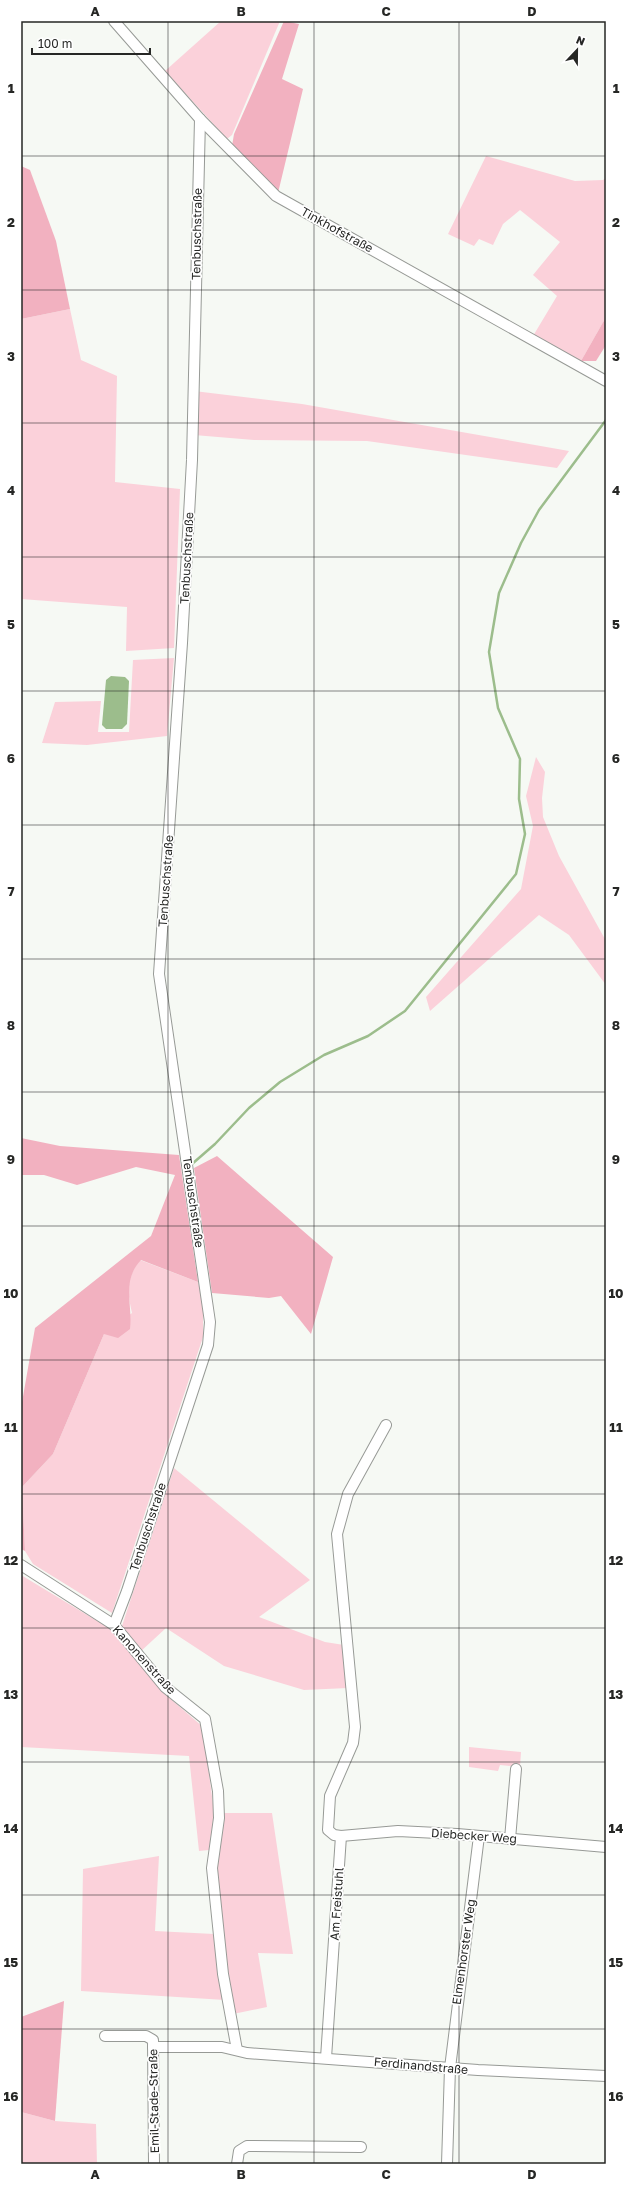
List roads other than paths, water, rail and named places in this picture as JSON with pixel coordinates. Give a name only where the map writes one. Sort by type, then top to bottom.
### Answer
[{"type":"street","name":"Tinkhofstraße","points":[[114,21],[200,119],[276,196],[606,381]]},
{"type":"street","name":"Tenbuschstraße","points":[[114,1625],[130,1584],[208,1345],[210,1322],[159,974],[182,643],[192,460],[200,119]]},
{"type":"street","points":[[341,1836],[334,1835],[328,1830],[330,1796],[353,1743],[355,1727],[337,1534],[348,1494],[386,1425]]},
{"type":"street","name":"Kanonenstraße","points":[[21,1565],[114,1625],[165,1687],[205,1719],[219,1818],[212,1868],[223,1974],[237,2050]]},
{"type":"street","points":[[510,1838],[516,1769]]},
{"type":"street","name":"Diebecker Weg","points":[[341,1836],[398,1831],[510,1838],[606,1847]]},
{"type":"street","name":"Am Freistuhl","points":[[326,2058],[341,1836]]},
{"type":"street","name":"Elmenhorster Weg","points":[[447,2164],[450,2068],[479,1836]]},
{"type":"street","name":"Emil-Stade-Straße","points":[[105,2036],[146,2036],[153,2040],[154,2164]]},
{"type":"street","name":"Ferdinandstraße","points":[[153,2048],[222,2047],[237,2050],[450,2068],[606,2076]]},
{"type":"street","points":[[237,2164],[238,2151],[247,2146],[361,2147]]},
{"type":"waterway","points":[[192,1164],[215,1144],[249,1108],[280,1082],[324,1055],[368,1036],[405,1011],[516,874],[525,834],[519,799],[520,759],[498,708],[489,652],[499,593],[521,543],[539,510],[606,420]]}]
